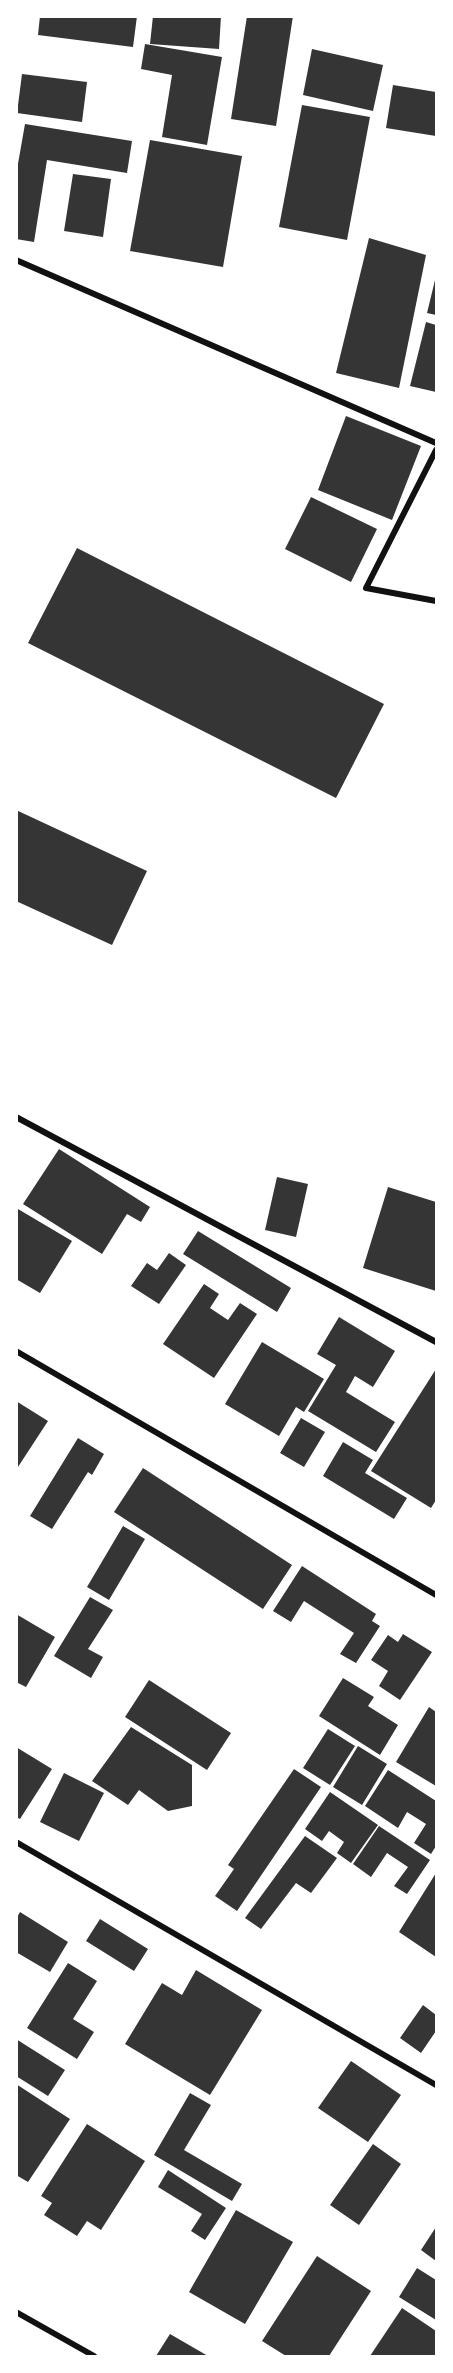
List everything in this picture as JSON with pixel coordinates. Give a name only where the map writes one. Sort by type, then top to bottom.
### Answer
[{"type":"street","points":[[16,260],[436,443]]},
{"type":"street","points":[[436,450],[366,588],[436,601]]},
{"type":"street","points":[[16,1117],[436,1342]]},
{"type":"street","points":[[16,1351],[436,1595]]},
{"type":"street","points":[[16,1842],[436,2085]]},
{"type":"street","points":[[16,2312],[94,2356]]},
{"type":"building","points":[[40,16],[137,16],[133,47],[38,35]]},
{"type":"building","points":[[153,16],[221,16],[219,49],[150,44]]},
{"type":"building","points":[[247,16],[293,16],[276,126],[231,119]]},
{"type":"building","points":[[145,44],[222,57],[207,145],[162,137],[172,75],[141,69]]},
{"type":"building","points":[[312,49],[383,65],[373,111],[303,95]]},
{"type":"building","points":[[22,74],[87,82],[82,122],[17,113]]},
{"type":"building","points":[[393,85],[436,92],[436,136],[386,128]]},
{"type":"building","points":[[302,105],[370,117],[347,240],[279,227]]},
{"type":"building","points":[[25,124],[132,141],[127,173],[47,160],[34,242],[16,239],[16,175]]},
{"type":"building","points":[[150,140],[242,156],[223,267],[130,251]]},
{"type":"building","points":[[73,174],[111,179],[103,237],[64,231]]},
{"type":"building","points":[[369,238],[426,255],[399,388],[336,373]]},
{"type":"building","points":[[436,276],[436,315],[427,313]]},
{"type":"building","points":[[426,322],[436,325],[436,392],[410,386]]},
{"type":"building","points":[[346,416],[421,446],[392,520],[318,490]]},
{"type":"building","points":[[311,497],[377,529],[351,582],[285,549]]},
{"type":"building","points":[[77,548],[384,704],[336,798],[28,643]]},
{"type":"building","points":[[16,810],[147,871],[112,945],[16,901]]},
{"type":"building","points":[[59,1149],[150,1207],[141,1222],[127,1214],[102,1254],[23,1204]]},
{"type":"building","points":[[277,1177],[308,1184],[296,1237],[265,1230]]},
{"type":"building","points":[[388,1187],[436,1202],[436,1291],[363,1268]]},
{"type":"building","points":[[18,1209],[72,1241],[40,1293],[16,1279]]},
{"type":"building","points":[[198,1231],[291,1288],[277,1312],[183,1254]]},
{"type":"building","points":[[169,1253],[186,1265],[159,1304],[131,1286],[147,1263],[157,1270]]},
{"type":"building","points":[[204,1284],[219,1294],[210,1308],[228,1320],[240,1303],[257,1314],[214,1378],[163,1344]]},
{"type":"building","points":[[339,1317],[395,1351],[373,1387],[355,1376],[346,1392],[395,1422],[376,1452],[308,1411],[336,1365],[317,1354]]},
{"type":"building","points":[[262,1342],[324,1379],[304,1412],[296,1407],[279,1436],[225,1404]]},
{"type":"building","points":[[436,1369],[436,1500],[431,1508],[371,1471]]},
{"type":"building","points":[[16,1401],[48,1421],[16,1470]]},
{"type":"building","points":[[301,1418],[325,1432],[304,1467],[280,1453]]},
{"type":"building","points":[[78,1438],[104,1454],[92,1475],[88,1472],[52,1529],[30,1516]]},
{"type":"building","points":[[343,1442],[373,1460],[365,1473],[407,1498],[394,1519],[323,1476]]},
{"type":"building","points":[[143,1468],[292,1565],[263,1609],[114,1512]]},
{"type":"building","points":[[123,1526],[145,1539],[109,1600],[87,1587]]},
{"type":"building","points":[[302,1566],[376,1614],[372,1621],[380,1626],[356,1663],[340,1654],[354,1633],[304,1601],[291,1622],[273,1611]]},
{"type":"building","points":[[90,1597],[113,1610],[88,1649],[103,1657],[91,1678],[54,1656]]},
{"type":"building","points":[[16,1614],[55,1637],[26,1687],[16,1682]]},
{"type":"building","points":[[403,1634],[432,1652],[400,1700],[379,1686],[388,1671],[371,1660],[388,1635],[398,1642]]},
{"type":"building","points":[[343,1678],[374,1697],[368,1706],[398,1725],[380,1755],[319,1716]]},
{"type":"building","points":[[149,1680],[231,1733],[207,1770],[125,1717]]},
{"type":"building","points":[[429,1707],[436,1712],[436,1786],[396,1762]]},
{"type":"building","points":[[131,1727],[192,1765],[192,1806],[168,1811],[139,1790],[128,1805],[92,1781]]},
{"type":"building","points":[[328,1729],[355,1746],[330,1785],[303,1768]]},
{"type":"building","points":[[358,1746],[387,1764],[362,1805],[333,1787]]},
{"type":"building","points":[[16,1747],[52,1769],[20,1819],[16,1817]]},
{"type":"building","points":[[294,1769],[321,1787],[237,1911],[215,1896],[234,1869],[228,1865]]},
{"type":"building","points":[[388,1770],[436,1801],[436,1846],[431,1854],[414,1843],[426,1824],[407,1812],[398,1828],[365,1806]]},
{"type":"building","points":[[64,1773],[104,1793],[79,1841],[40,1822]]},
{"type":"building","points":[[330,1792],[378,1825],[351,1863],[337,1853],[344,1842],[329,1831],[322,1841],[305,1829]]},
{"type":"building","points":[[379,1826],[430,1860],[407,1894],[394,1886],[408,1867],[387,1853],[371,1877],[353,1864]]},
{"type":"building","points":[[305,1836],[337,1858],[311,1893],[296,1883],[261,1929],[245,1918]]},
{"type":"building","points":[[436,1873],[436,1957],[399,1932]]},
{"type":"building","points":[[20,1912],[68,1942],[50,1972],[16,1952],[16,1919]]},
{"type":"building","points":[[100,1919],[148,1949],[134,1971],[86,1941]]},
{"type":"building","points":[[68,1963],[97,1981],[73,2019],[94,2032],[77,2059],[27,2028]]},
{"type":"building","points":[[196,1970],[262,2010],[210,2095],[125,2044],[162,1983],[182,1995]]},
{"type":"building","points":[[423,2005],[436,2015],[436,2031],[421,2053],[400,2038]]},
{"type":"building","points":[[16,2039],[65,2070],[48,2096],[16,2076]]},
{"type":"building","points":[[351,2061],[401,2095],[368,2142],[318,2108]]},
{"type":"building","points":[[16,2084],[70,2119],[28,2182],[16,2175]]},
{"type":"building","points":[[190,2093],[211,2105],[184,2150],[242,2184],[232,2201],[154,2155]]},
{"type":"building","points":[[87,2124],[145,2161],[101,2230],[87,2221],[77,2236],[44,2215],[52,2203],[41,2196]]},
{"type":"building","points":[[373,2144],[401,2164],[359,2225],[330,2205]]},
{"type":"building","points":[[168,2170],[226,2208],[205,2240],[191,2231],[202,2214],[158,2187]]},
{"type":"building","points":[[236,2210],[293,2242],[245,2324],[189,2292]]},
{"type":"building","points":[[436,2227],[436,2261],[421,2250]]},
{"type":"building","points":[[317,2256],[371,2291],[329,2356],[286,2356],[262,2341]]},
{"type":"building","points":[[417,2268],[436,2280],[436,2320],[399,2297]]},
{"type":"building","points":[[402,2308],[436,2331],[436,2356],[370,2356]]},
{"type":"building","points":[[170,2334],[208,2356],[156,2356]]}]
